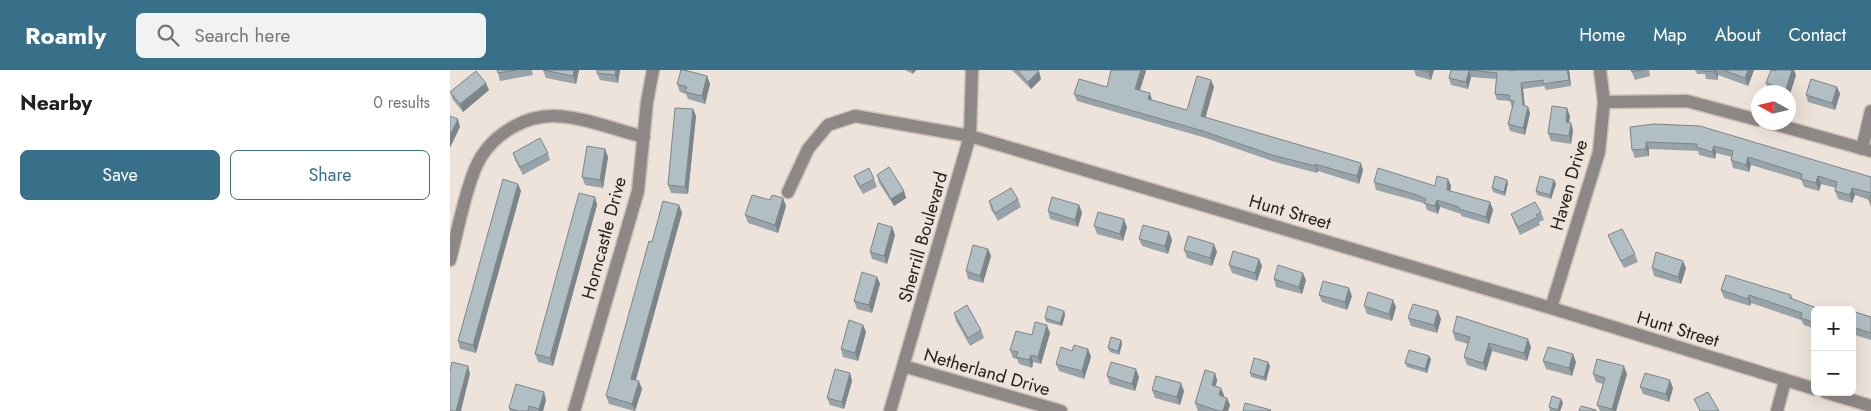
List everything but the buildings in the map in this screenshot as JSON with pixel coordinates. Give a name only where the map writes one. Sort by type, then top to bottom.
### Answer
[{"type":"street","name":"Horncastle Drive","points":[[574,411],[638,191],[647,102],[653,70]]},
{"type":"street","name":"Sherrill Boulevard","points":[[890,411],[970,136],[972,70]]},
{"type":"street","name":"Haven Drive","points":[[1551,308],[1599,152],[1604,102],[1600,70]]},
{"type":"street","points":[[1604,102],[1687,100],[1751,118]]},
{"type":"street","points":[[1795,130],[1866,150],[1871,111]]},
{"type":"street","points":[[450,260],[480,158],[495,140],[511,127],[530,119],[554,116],[644,138]]},
{"type":"street","name":"Hunt Street","points":[[788,192],[808,149],[828,125],[855,116],[970,136],[1551,308],[1811,388]]},
{"type":"street","name":"Netherland Drive","points":[[904,366],[1061,411]]},
{"type":"street","points":[[1777,411],[1785,381]]},
{"type":"street","points":[[1838,396],[1871,406]]}]
